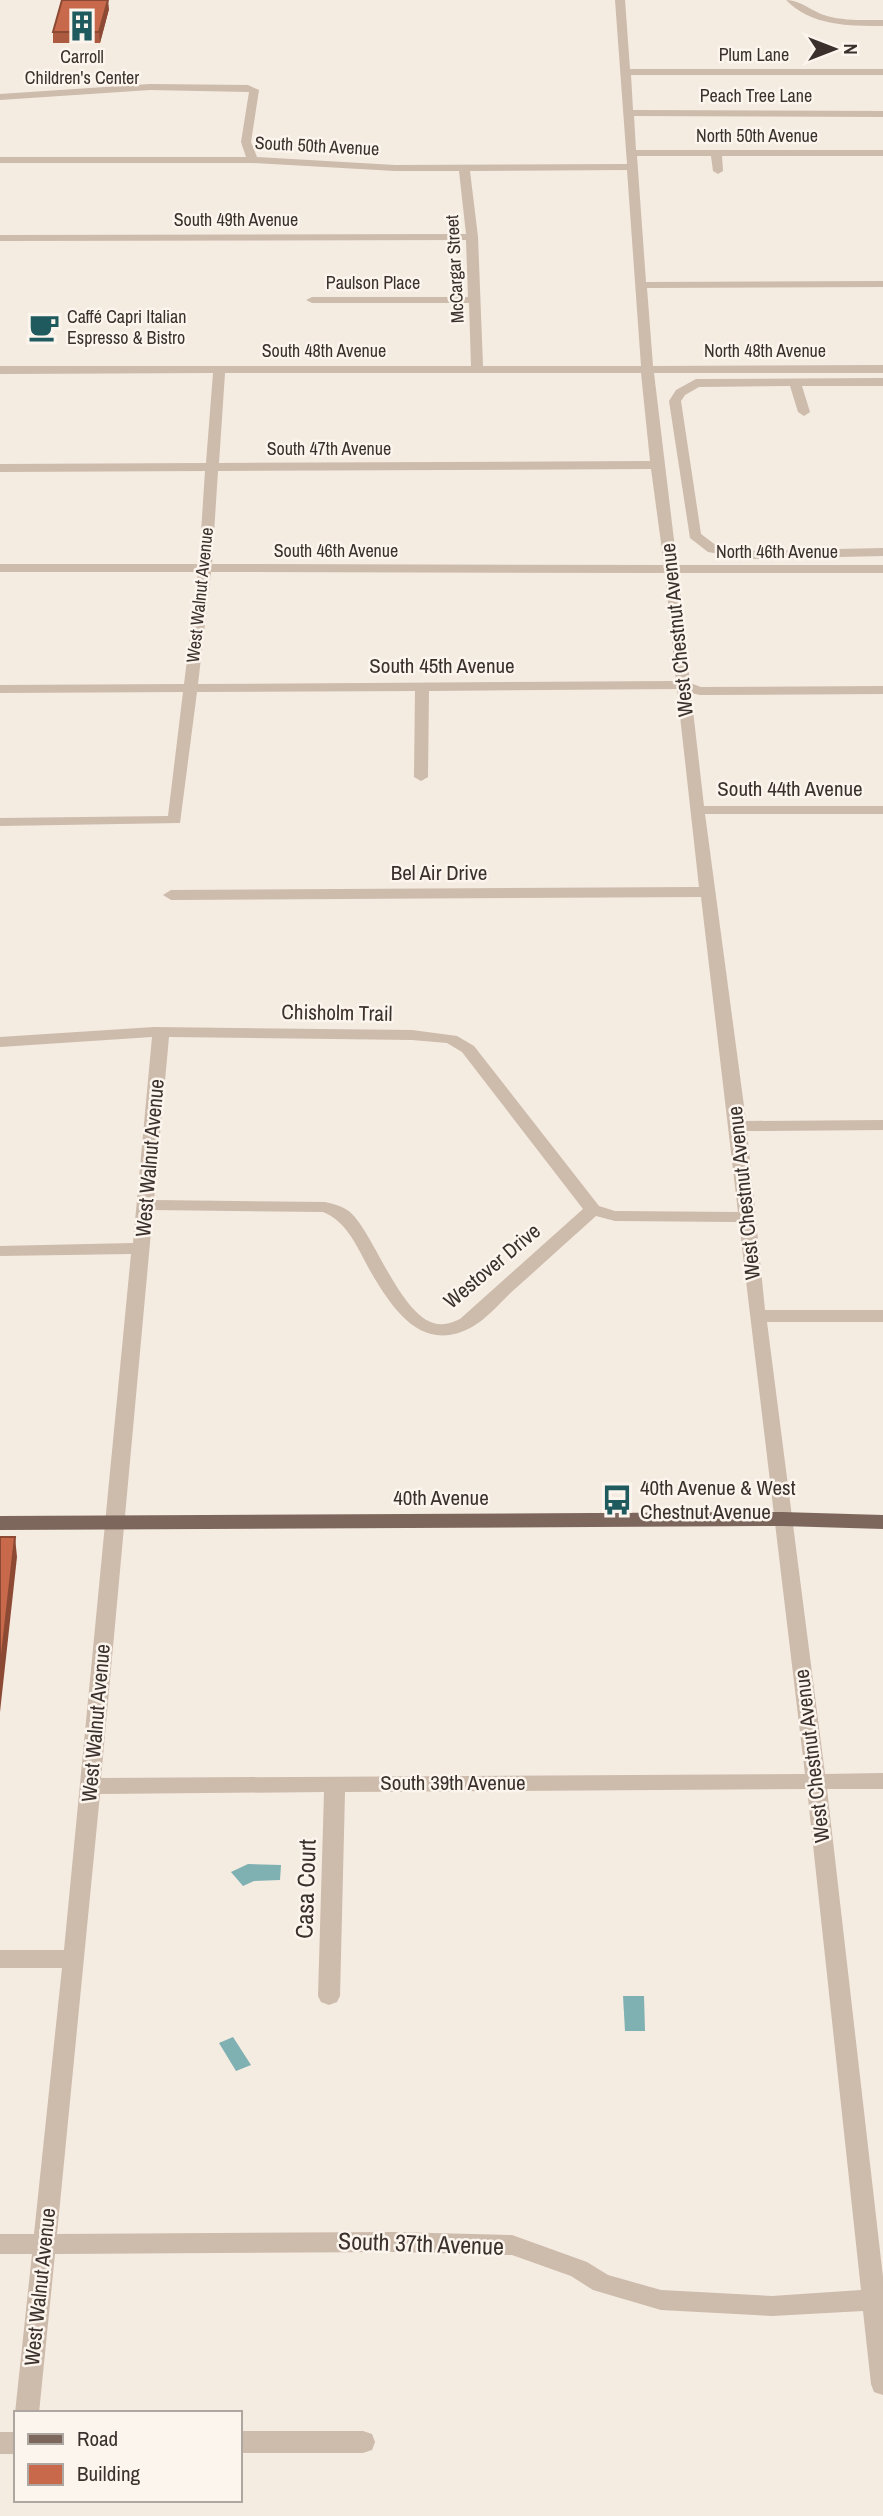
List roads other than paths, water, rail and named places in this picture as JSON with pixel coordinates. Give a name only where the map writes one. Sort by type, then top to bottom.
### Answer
[{"type":"main road","name":"40th Avenue","points":[[0,1523],[782,1519],[883,1522]]},
{"type":"street","name":"West Chestnut Avenue","points":[[620,0],[647,368],[657,465],[707,892],[738,1126],[757,1316],[878,2299],[883,2384]]},
{"type":"street","points":[[791,0],[800,9],[814,16],[848,22],[883,23]]},
{"type":"street","name":"Plum Lane","points":[[625,72],[883,72]]},
{"type":"street","points":[[0,97],[150,88],[248,88],[254,90],[246,142],[253,160]]},
{"type":"street","name":"Peach Tree Lane","points":[[628,113],[883,114]]},
{"type":"street","name":"North 50th Avenue","points":[[631,153],[848,158],[883,153]]},
{"type":"street","points":[[716,154],[718,171]]},
{"type":"street","name":"South 50th Avenue","points":[[0,160],[253,160],[395,168],[632,167]]},
{"type":"street","name":"McCargar Street","points":[[464,168],[472,237],[477,369]]},
{"type":"street","name":"South 49th Avenue","points":[[0,238],[472,237]]},
{"type":"street","points":[[641,285],[883,284]]},
{"type":"street","name":"Paulson Place","points":[[312,300],[475,300]]},
{"type":"street","name":"South 48th Avenue","points":[[0,370],[647,368]]},
{"type":"street","name":"North 48th Avenue","points":[[647,368],[883,369]]},
{"type":"street","name":"West Walnut Avenue","points":[[0,822],[175,820],[205,568],[219,369]]},
{"type":"street","points":[[795,382],[804,412]]},
{"type":"street","points":[[883,382],[696,383],[680,393],[675,401],[695,535],[713,549],[747,555],[883,552]]},
{"type":"street","name":"South 47th Avenue","points":[[0,468],[657,465]]},
{"type":"street","name":"South 46th Avenue","points":[[0,568],[671,569]]},
{"type":"street","name":"North 46th Avenue","points":[[671,569],[883,569]]},
{"type":"street","name":"South 45th Avenue","points":[[0,689],[682,685],[700,691],[883,690]]},
{"type":"street","points":[[421,777],[422,688]]},
{"type":"street","name":"South 44th Avenue","points":[[697,810],[883,810]]},
{"type":"street","name":"Bel Air Drive","points":[[171,895],[707,892]]},
{"type":"street","name":"West Walnut Avenue","points":[[27,2411],[74,1959],[161,1032]]},
{"type":"street","name":"Chisholm Trail","points":[[0,1042],[59,1035],[161,1032],[412,1035],[451,1039],[468,1049],[593,1210]]},
{"type":"street","points":[[738,1126],[883,1125]]},
{"type":"street","name":"Westover Drive","points":[[146,1205],[326,1207],[344,1216],[411,1318],[433,1328],[446,1329],[466,1323],[593,1210]]},
{"type":"street","points":[[593,1210],[615,1216],[748,1217]]},
{"type":"street","points":[[0,1251],[142,1248]]},
{"type":"street","points":[[757,1316],[883,1316]]},
{"type":"street","name":"South 39th Avenue","points":[[90,1786],[883,1781]]},
{"type":"street","name":"Casa Court","points":[[330,1996],[335,1783]]},
{"type":"street","points":[[0,1959],[74,1959]]},
{"type":"street","name":"South 37th Avenue","points":[[0,2244],[394,2242],[512,2245],[579,2269],[601,2283],[661,2301],[772,2306],[878,2299]]},
{"type":"street","points":[[242,2442],[363,2442]]},
{"type":"water","points":[[248,1864],[281,1865],[280,1880],[254,1881],[243,1886],[231,1872]]},
{"type":"water","points":[[623,1996],[644,1996],[645,2031],[625,2031]]},
{"type":"water","points":[[233,2037],[251,2065],[236,2071],[219,2043]]},
{"type":"place","name":"Carroll Children's Center","points":[[82,26]]},
{"type":"place","name":"Caffé Capri Italian Espresso & Bistro","points":[[44,327]]},
{"type":"place","name":"40th Avenue & West Chestnut Avenue","points":[[617,1500]]}]
